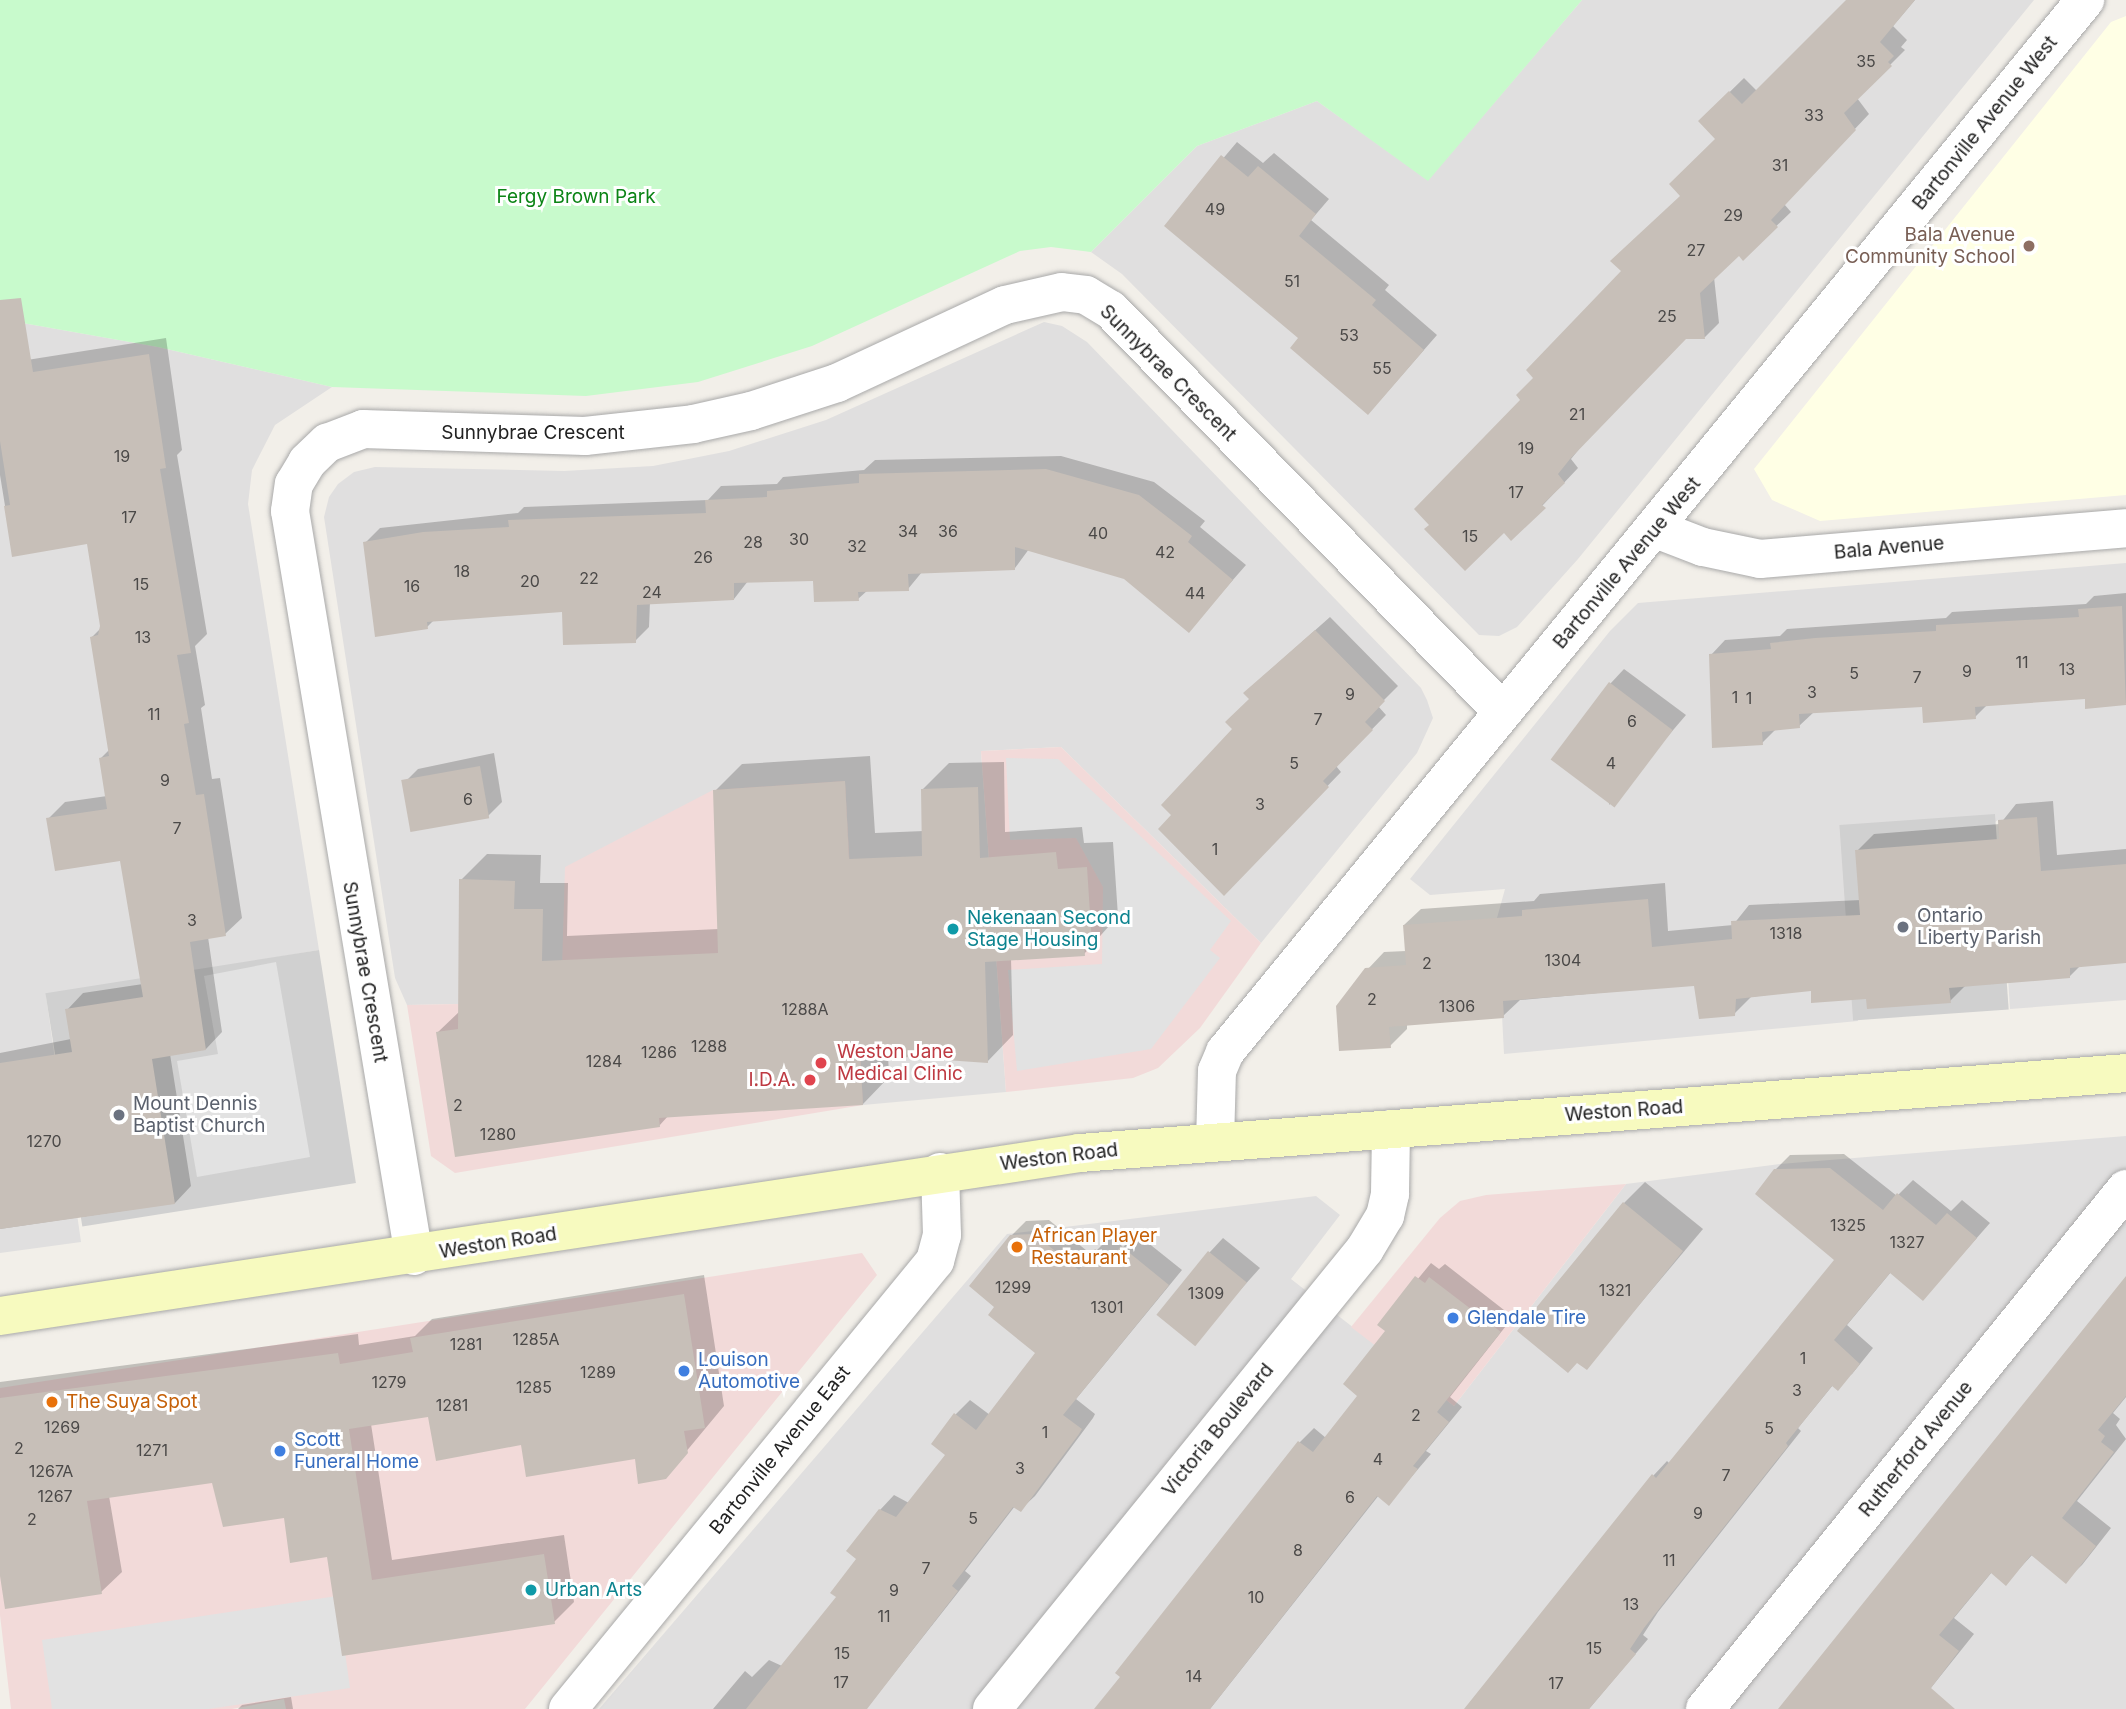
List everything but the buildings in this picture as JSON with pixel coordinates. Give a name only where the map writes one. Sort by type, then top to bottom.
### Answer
[{"type":"main road","name":"Weston Road","points":[[0,1316],[414,1256],[940,1172],[1215,1142],[2126,1073]]},
{"type":"street","name":"Bartonville Avenue West","points":[[1215,1142],[1217,1071],[1225,1052],[1656,529],[2085,0]]},
{"type":"street","name":"Sunnybrae Crescent","points":[[414,1256],[290,511],[294,484],[307,462],[327,443],[363,429],[585,436],[693,424],[751,411],[837,383],[1014,302],[1062,292],[1086,295],[1111,310],[1503,712]]},
{"type":"street","name":"Bala Avenue","points":[[1656,529],[1703,547],[1760,559],[2126,528]]},
{"type":"street","name":"Victoria Boulevard","points":[[992,1709],[1365,1249],[1385,1216],[1390,1194],[1391,1129]]},
{"type":"street","name":"Bartonville Avenue East","points":[[568,1709],[935,1261],[942,1235],[940,1172]]},
{"type":"street","name":"Rutherford Avenue","points":[[1705,1709],[2126,1189]]},
{"type":"shaded area","points":[[1582,0],[2034,0],[1578,559],[1517,627],[1499,636],[1479,635],[1122,274],[1091,252],[1197,146],[1317,101],[1428,180]]},
{"type":"shaded area","name":"Bala Avenue Community School","points":[[2126,16],[2126,495],[1820,521],[1772,500],[1754,469],[2111,22]]},
{"type":"shaded area","points":[[0,319],[158,347],[332,387],[275,425],[252,470],[248,504],[319,950],[46,996],[81,1242],[0,1253]]},
{"type":"shaded area","points":[[1044,322],[1062,326],[1087,342],[1421,688],[1427,700],[1433,718],[1417,753],[1261,943],[1061,747],[981,751],[1006,1092],[863,1105],[845,782],[561,1002],[407,1005],[395,978],[324,517],[329,497],[338,484],[354,472],[375,467],[564,471],[653,466],[729,451],[826,420]]},
{"type":"shaded area","points":[[2126,563],[2126,1000],[2010,1009],[1998,820],[1850,921],[1858,1021],[1504,1054],[1497,918],[1505,889],[1430,895],[1410,879],[1610,631],[1638,603]]},
{"type":"shaded area","points":[[1061,747],[1261,943],[1200,1028],[1158,1068],[1133,1078],[1006,1092],[981,751]]},
{"type":"shaded area","points":[[1006,758],[1058,759],[1231,921],[1210,950],[1220,958],[1151,1049],[1017,1071],[1008,970],[1102,964],[1103,887],[1076,838],[1010,840]]},
{"type":"shaded area","points":[[845,781],[863,1105],[455,1173],[431,1156],[407,1005],[561,1002],[565,867],[713,790]]},
{"type":"shaded area","points":[[1995,814],[2009,1010],[1853,1020],[1839,825]]},
{"type":"shaded area","points":[[319,950],[356,1183],[82,1226],[45,993]]},
{"type":"shaded area","points":[[276,962],[310,1157],[197,1177],[177,1061],[218,1054],[204,976]]},
{"type":"shaded area","points":[[2126,1136],[2126,1709],[599,1709],[1007,1234],[1316,1196],[1340,1215],[1291,1279],[1454,1406],[1626,1184],[1780,1164]]},
{"type":"shaded area","points":[[1626,1184],[1454,1406],[1351,1327],[1440,1218],[1460,1201],[1486,1195]]},
{"type":"shaded area","points":[[862,1253],[877,1275],[525,1709],[286,1709],[284,1699],[232,1709],[11,1709],[0,1615],[0,1388]]},
{"type":"shaded area","points":[[337,1596],[350,1688],[208,1709],[52,1709],[42,1640]]},
{"type":"green space","name":"Fergy Brown Park","points":[[0,0],[1582,0],[1428,181],[1317,101],[1197,146],[1091,252],[1051,247],[1020,251],[812,346],[698,382],[586,396],[332,387],[158,347],[0,319]]},
{"type":"place","name":"Bala Avenue Community School","points":[[2029,246]]},
{"type":"place","name":"Ontario Liberty Parish","points":[[1903,927]]},
{"type":"place","name":"Nekenaan Second Stage Housing","points":[[953,929]]},
{"type":"place","name":"Weston Jane Medical Clinic","points":[[821,1063]]},
{"type":"place","name":"I.D.A.","points":[[810,1080]]},
{"type":"place","name":"Mount Dennis Baptist Church","points":[[119,1115]]},
{"type":"place","name":"African Player Restaurant","points":[[1017,1247]]},
{"type":"place","name":"Glendale Tire","points":[[1453,1318]]},
{"type":"place","name":"Louison Automotive","points":[[684,1371]]},
{"type":"place","name":"The Suya Spot","points":[[52,1402]]},
{"type":"place","name":"Scott Funeral Home","points":[[280,1451]]},
{"type":"place","name":"Urban Arts","points":[[531,1590]]}]
